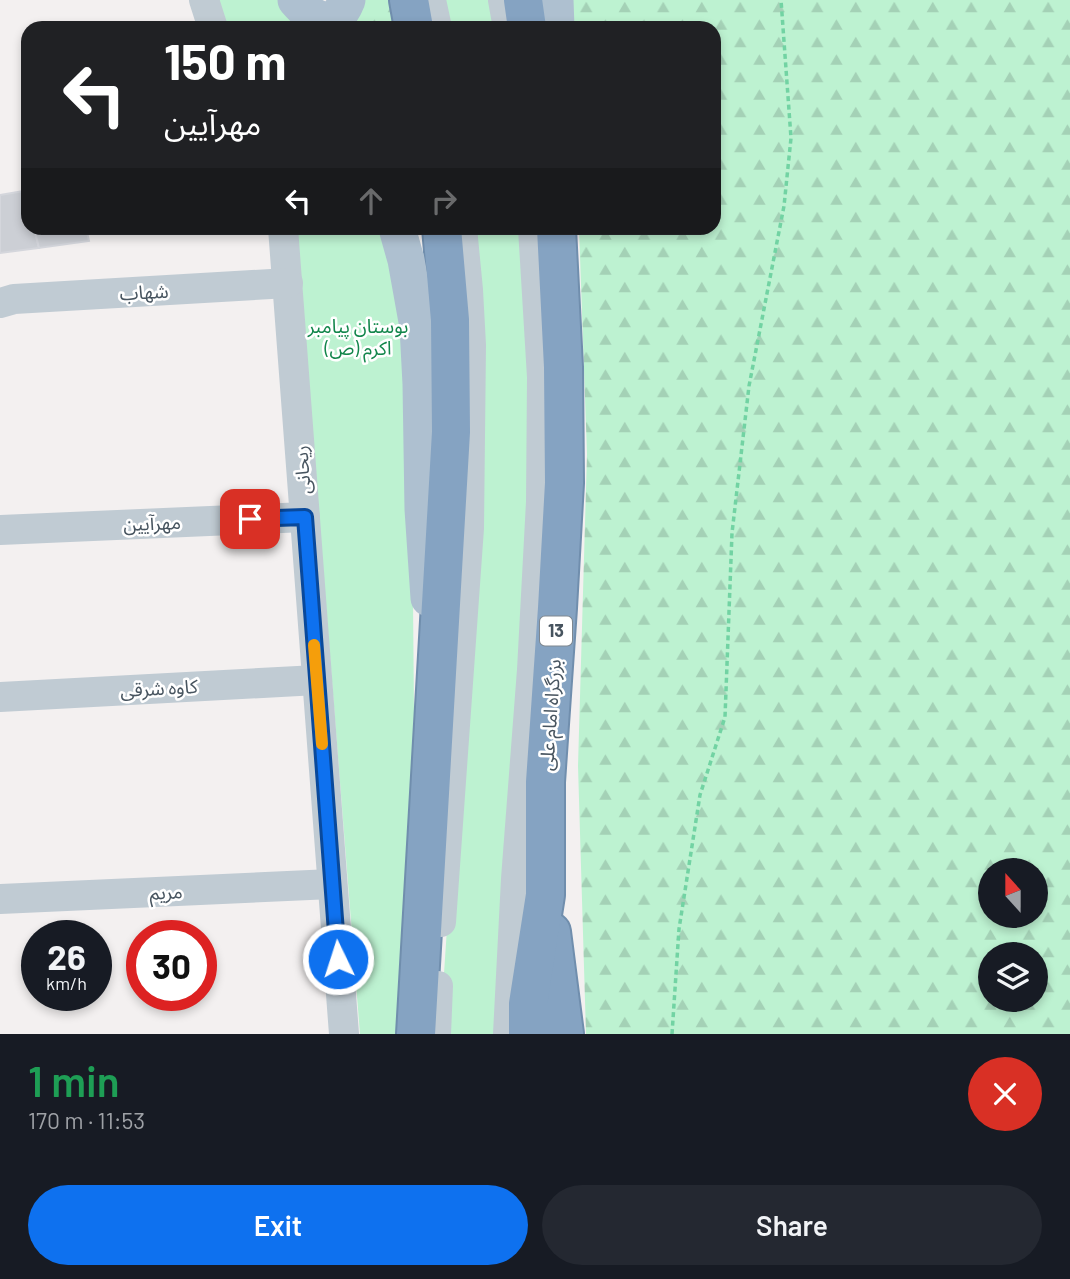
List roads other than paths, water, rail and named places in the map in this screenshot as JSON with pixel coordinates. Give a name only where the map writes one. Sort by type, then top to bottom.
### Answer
[{"type":"highway","points":[[409,0],[413,21]]},
{"type":"highway","points":[[523,0],[526,21]]},
{"type":"highway","points":[[416,1034],[451,432],[450,320],[443,235]]},
{"type":"highway","name":"بزرگراه امام علی","points":[[528,1034],[528,1004],[545,895],[545,782],[564,483],[563,367],[556,235]]},
{"type":"highway","points":[[545,895],[564,1034]]},
{"type":"main road","points":[[555,0],[556,21]]},
{"type":"main road","points":[[399,235],[418,327],[422,384],[425,554],[435,710]]},
{"type":"street","points":[[204,0],[211,21]]},
{"type":"street","points":[[431,0],[436,21]]},
{"type":"street","points":[[503,0],[507,21]]},
{"type":"street","name":"ریحانی","points":[[269,235],[273,261],[288,283]]},
{"type":"street","name":"ریحانی","points":[[284,235],[344,1034]]},
{"type":"street","points":[[436,1034],[469,528],[471,345],[463,235]]},
{"type":"street","points":[[508,1034],[541,502],[542,377],[533,235]]},
{"type":"street","name":"شهاب","points":[[0,303],[14,299],[288,283]]},
{"type":"street","name":"مهرآیین","points":[[0,530],[305,517]]},
{"type":"street","name":"کاوه شرقی","points":[[0,696],[317,680]]},
{"type":"street","name":"مریم","points":[[0,899],[332,884]]},
{"type":"park label","name":"بوستان پیامبر اکرم (ص)","points":[[358,337]]}]
